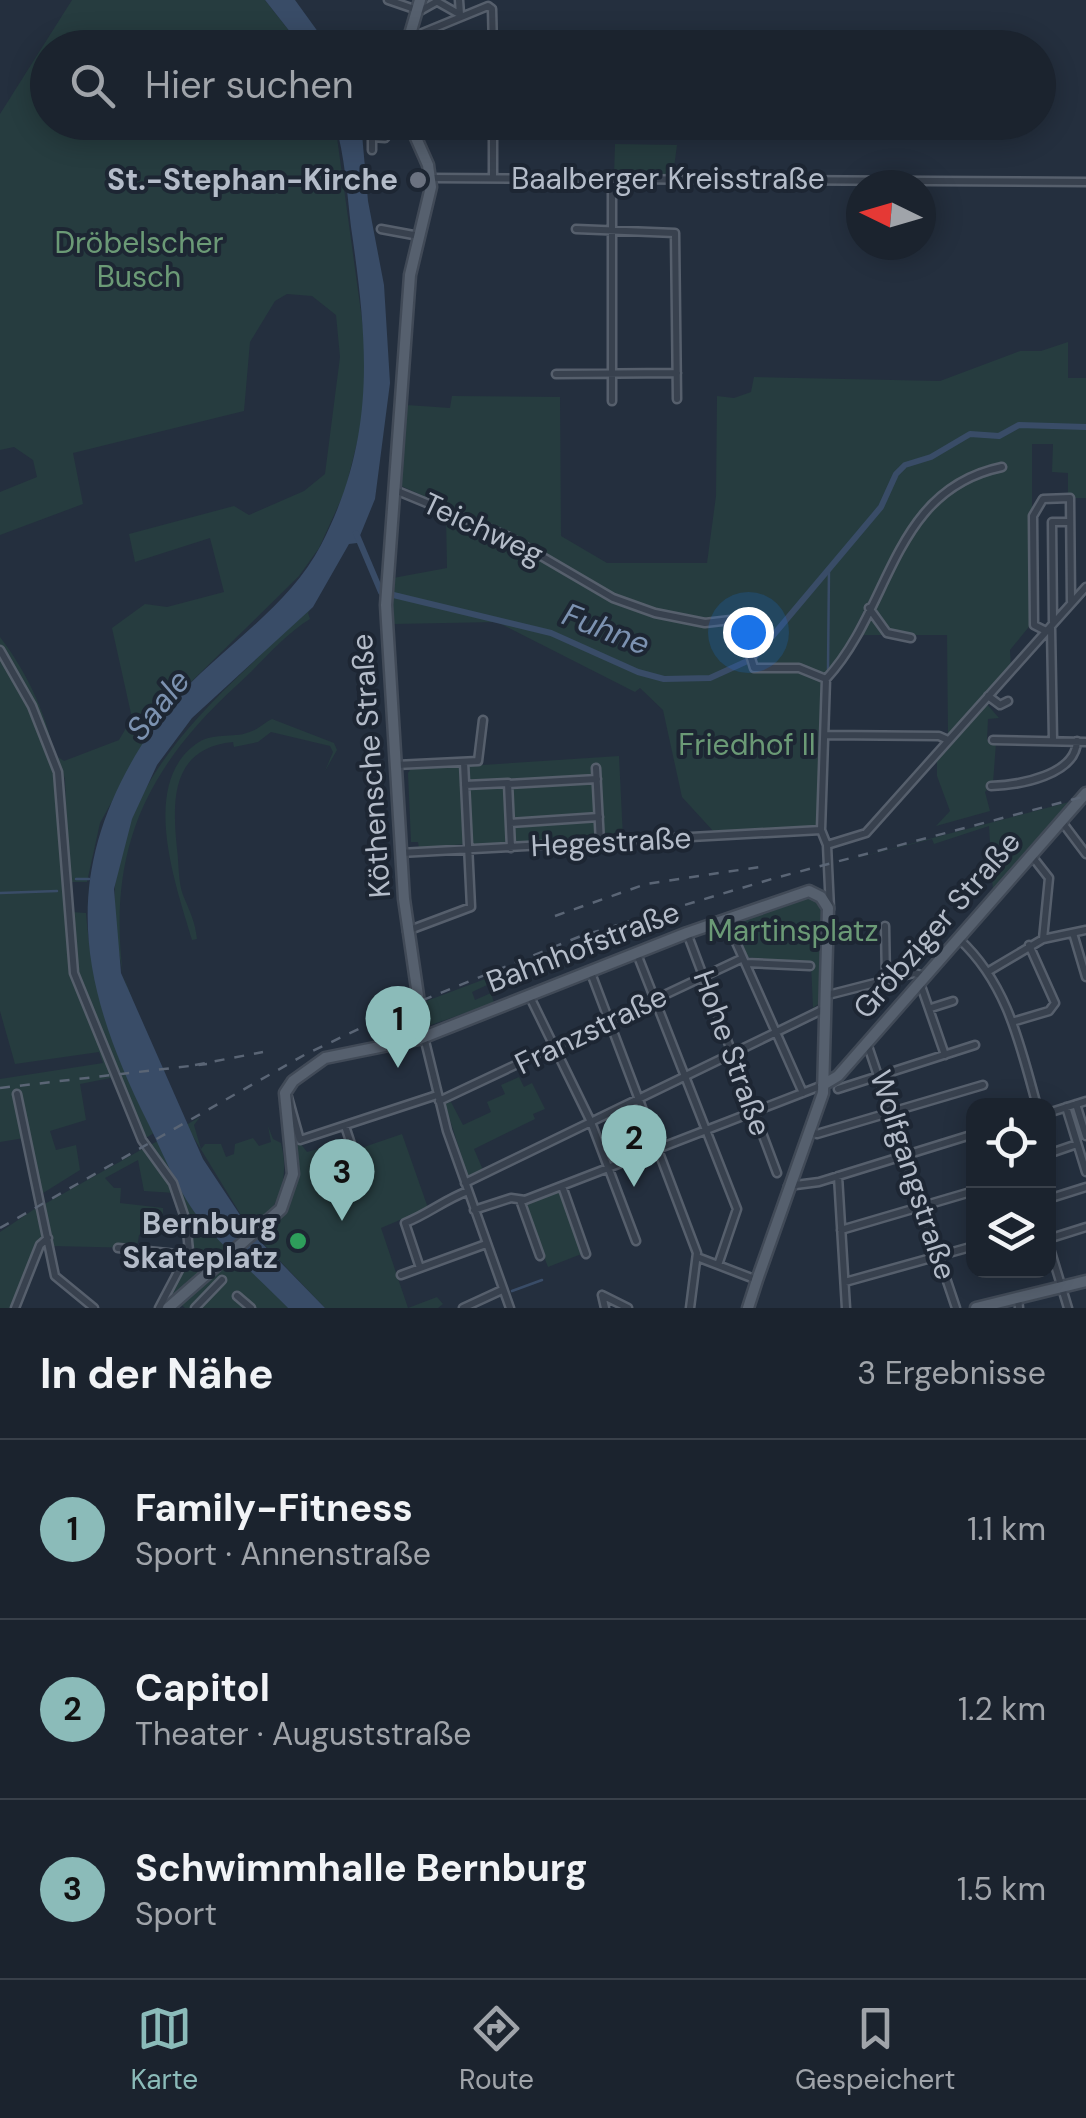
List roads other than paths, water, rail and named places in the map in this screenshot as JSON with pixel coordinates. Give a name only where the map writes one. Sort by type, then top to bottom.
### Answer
[{"type":"main road","points":[[411,30],[418,5]]},
{"type":"main road","points":[[416,140],[431,178]]},
{"type":"main road","name":"Köthensche Straße","points":[[424,1038],[407,931],[400,853],[386,595],[410,274],[431,178]]},
{"type":"main road","name":"Gröbziger Straße","points":[[823,1085],[835,1078],[867,1043],[1086,793]]},
{"type":"main road","name":"Bahnhofstraße","points":[[286,1090],[335,1053],[424,1038],[687,933],[802,892],[819,895]]},
{"type":"main road","points":[[748,1308],[821,1100],[829,992],[828,908],[819,895]]},
{"type":"main road","points":[[168,1308],[187,1287],[226,1262],[282,1209],[292,1180],[286,1090]]},
{"type":"main road","points":[[976,1308],[1018,1303],[1086,1281]]},
{"type":"street","points":[[388,0],[418,5],[436,1],[460,15]]},
{"type":"street","points":[[459,0],[460,15]]},
{"type":"street","points":[[434,30],[482,7],[492,9],[492,30]]},
{"type":"street","points":[[372,140],[372,150]]},
{"type":"street","points":[[493,140],[493,178]]},
{"type":"street","name":"Baalberger Kreisstraße","points":[[431,178],[1086,182]]},
{"type":"street","points":[[612,180],[612,401]]},
{"type":"street","points":[[381,228],[419,236]]},
{"type":"street","points":[[576,229],[666,229],[677,237],[677,399]]},
{"type":"street","points":[[556,374],[677,373]]},
{"type":"street","points":[[828,934],[827,846],[821,830],[826,679],[908,535],[932,502],[960,480],[1002,467]]},
{"type":"street","name":"Teichweg","points":[[394,490],[507,536],[613,598],[654,613],[705,623],[738,620],[754,668],[799,668],[826,679]]},
{"type":"street","points":[[1050,627],[1034,625],[1033,516],[1043,499],[1070,498],[1072,602]]},
{"type":"street","points":[[1053,740],[1052,522],[1070,522]]},
{"type":"street","points":[[827,846],[866,834],[1086,587]]},
{"type":"street","points":[[869,608],[886,633],[911,638]]},
{"type":"street","points":[[0,650],[32,706],[58,772],[70,949],[101,1045],[142,1140],[173,1183],[188,1229],[187,1255],[158,1308]]},
{"type":"street","points":[[988,696],[1000,705],[1008,701]]},
{"type":"street","points":[[396,765],[480,760],[483,720]]},
{"type":"street","points":[[825,736],[942,736],[948,740]]},
{"type":"street","points":[[992,786],[1066,767],[1081,742],[993,740]]},
{"type":"street","points":[[407,931],[471,907],[464,762]]},
{"type":"street","points":[[596,768],[600,843]]},
{"type":"street","points":[[465,785],[597,779]]},
{"type":"street","points":[[508,784],[512,848]]},
{"type":"street","points":[[510,823],[599,818]]},
{"type":"street","points":[[1061,822],[1086,854]]},
{"type":"street","name":"Hegestraße","points":[[400,853],[821,830]]},
{"type":"street","points":[[1031,855],[1048,878],[1043,939]]},
{"type":"street","points":[[819,895],[829,877]]},
{"type":"street","points":[[726,919],[805,1092],[821,1100]]},
{"type":"street","points":[[885,926],[886,980]]},
{"type":"street","points":[[989,971],[1043,939],[1086,930]]},
{"type":"street","name":"Hohe Straße","points":[[687,933],[777,1173]]},
{"type":"street","points":[[1074,933],[1086,977]]},
{"type":"street","points":[[958,939],[989,971],[1012,1022],[1035,1098]]},
{"type":"street","points":[[1012,1022],[1050,1011],[1055,1003],[1029,945]]},
{"type":"street","points":[[637,954],[737,1209],[718,1265]]},
{"type":"street","points":[[744,960],[810,966]]},
{"type":"street","name":"Franzstraße","points":[[286,1090],[291,1095],[298,1138],[344,1126],[438,1098],[744,960]]},
{"type":"street","points":[[829,992],[917,972],[923,980],[945,1055]]},
{"type":"street","points":[[591,973],[697,1257],[690,1308]]},
{"type":"street","points":[[529,994],[591,1122],[636,1241]]},
{"type":"street","points":[[931,1008],[954,1001]]},
{"type":"street","points":[[420,1268],[406,1223],[424,1216],[436,1203],[639,1097],[815,1012],[827,1013]]},
{"type":"street","points":[[424,1038],[466,1187],[510,1308]]},
{"type":"street","name":"Wolfgangstraße","points":[[867,1043],[956,1308]]},
{"type":"street","points":[[838,1089],[975,1045]]},
{"type":"street","points":[[474,1210],[562,1186],[823,1085]]},
{"type":"street","points":[[810,1132],[817,1134],[983,1086]]},
{"type":"street","points":[[17,1094],[55,1276],[94,1308]]},
{"type":"street","points":[[1056,1110],[1086,1101]]},
{"type":"street","points":[[1076,1104],[1086,1136]]},
{"type":"street","points":[[1066,1107],[1086,1172]]},
{"type":"street","points":[[344,1126],[351,1144]]},
{"type":"street","points":[[788,1186],[838,1176],[966,1136]]},
{"type":"street","points":[[1056,1150],[1077,1144]]},
{"type":"street","points":[[838,1176],[846,1308]]},
{"type":"street","points":[[562,1186],[586,1254]]},
{"type":"street","points":[[1056,1196],[1086,1187]]},
{"type":"street","points":[[842,1230],[966,1193]]},
{"type":"street","points":[[520,1200],[540,1256]]},
{"type":"street","points":[[1056,1237],[1086,1227]]},
{"type":"street","points":[[15,1308],[40,1245],[48,1238]]},
{"type":"street","points":[[401,1275],[486,1244]]},
{"type":"street","points":[[118,1248],[187,1255]]},
{"type":"street","points":[[845,1282],[966,1248]]},
{"type":"street","points":[[697,1257],[757,1280]]},
{"type":"street","points":[[1056,1267],[1068,1308]]},
{"type":"street","points":[[195,1308],[222,1280]]},
{"type":"street","points":[[463,1308],[502,1290]]},
{"type":"street","points":[[605,1308],[602,1295],[628,1308]]},
{"type":"street","points":[[237,1296],[251,1308]]},
{"type":"water","points":[[265,0],[295,0],[317,30],[289,30]]},
{"type":"water","points":[[339,140],[363,140],[368,201],[384,285],[390,383],[375,499],[357,543],[349,544],[313,607],[192,718],[157,765],[132,819],[114,889],[121,973],[203,1159],[252,1233],[325,1308],[288,1308],[203,1223],[172,1174],[123,1070],[105,1019],[93,971],[88,923],[91,876],[102,828],[122,780],[171,704],[263,617],[305,571],[339,505],[352,466],[360,427],[364,350]]},
{"type":"waterway","name":"Fuhne","points":[[356,533],[381,592],[551,633],[638,672],[664,679],[710,678],[754,658],[881,507],[896,474],[905,465],[931,457],[970,434],[999,436],[1019,425],[1086,427]]},
{"type":"waterway","points":[[828,670],[829,567]]},
{"type":"waterway","points":[[76,879],[89,879]]},
{"type":"waterway","points":[[0,893],[57,891]]},
{"type":"waterway","points":[[512,1291],[542,1280]]},
{"type":"railway","points":[[0,1228],[306,1054],[401,1009],[581,936],[775,878],[1086,796]]},
{"type":"railway","points":[[555,916],[646,884],[766,866]]},
{"type":"railway","points":[[195,1065],[263,1052]]},
{"type":"railway","points":[[0,1088],[207,1064]]},
{"type":"place","name":"St.-Stephan-Kirche","points":[[418,180]]},
{"type":"place","name":"Family-Fitness","points":[[398,1068]]},
{"type":"place","name":"Capitol","points":[[634,1187]]},
{"type":"place","name":"Schwimmhalle Bernburg","points":[[342,1221]]},
{"type":"place","name":"Bernburg Skateplatz","points":[[298,1241]]},
{"type":"park label","name":"Dröbelscher Busch","points":[[139,260]]},
{"type":"park label","name":"Friedhof II","points":[[747,745]]},
{"type":"park label","name":"Martinsplatz","points":[[793,931]]},
{"type":"water label","name":"Saale","points":[[158,705]]}]
